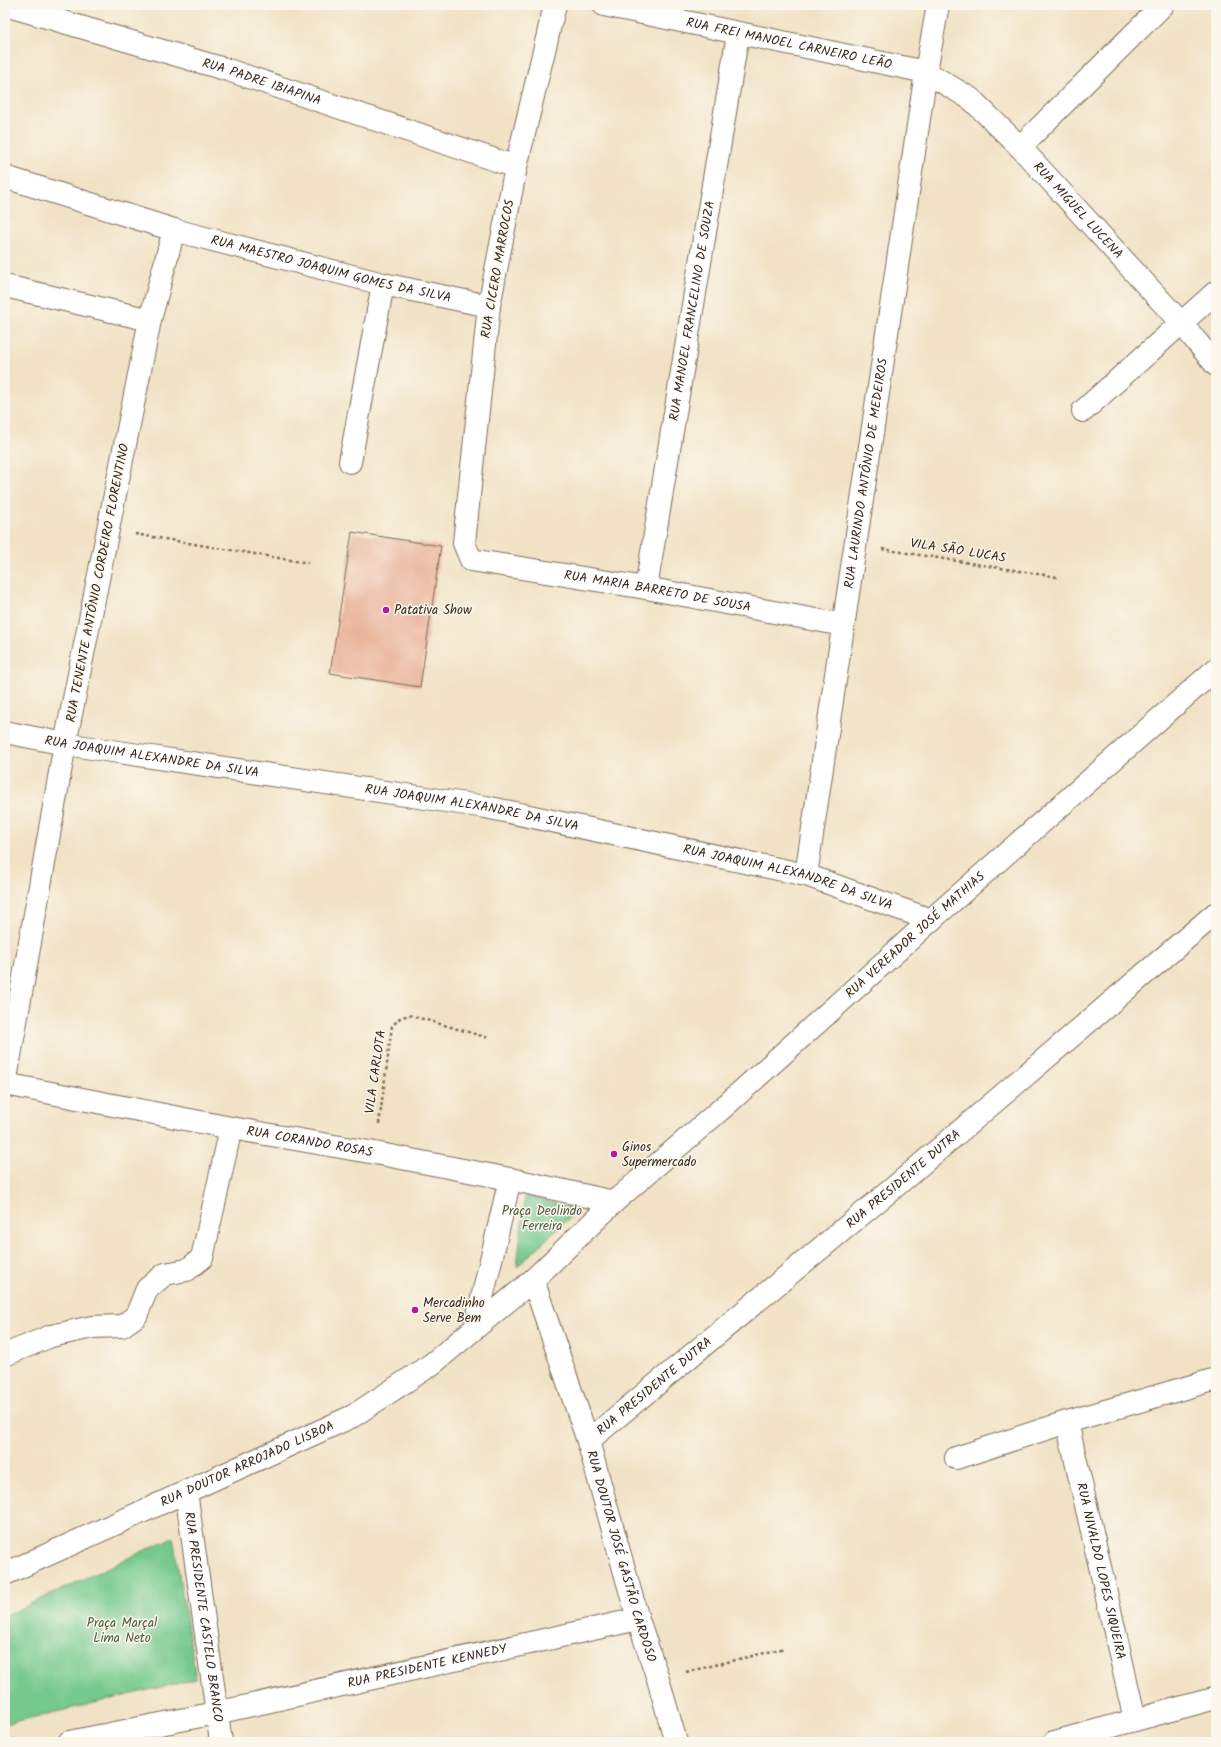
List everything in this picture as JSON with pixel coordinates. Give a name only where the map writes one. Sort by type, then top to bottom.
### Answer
[{"type":"street","name":"RUA CICERO MARROCOS","points":[[471,560],[464,543],[489,306],[516,167],[555,5]]},
{"type":"street","name":"RUA FREI MANOEL CARNEIRO LEÃO","points":[[604,5],[926,72]]},
{"type":"street","name":"RUA LAURINDO ANTÔNIO DE MEDEIROS","points":[[806,875],[926,72],[938,5]]},
{"type":"street","points":[[1020,147],[1163,5]]},
{"type":"street","name":"RUA PADRE IBIAPINA","points":[[5,6],[228,70],[516,167]]},
{"type":"street","name":"RUA MANOEL FRANCELINO DE SOUZA","points":[[646,588],[738,34]]},
{"type":"street","name":"RUA MIGUEL LUCENA","points":[[926,72],[971,99],[1020,147],[1182,324],[1216,365]]},
{"type":"street","name":"RUA MAESTRO JOAQUIM GOMES DA SILVA","points":[[5,177],[174,230],[383,284],[489,306]]},
{"type":"street","name":"RUA TENENTE ANTÔNIO CORDEIRO FLORENTINO","points":[[5,1084],[65,744],[150,320],[174,230]]},
{"type":"street","points":[[350,462],[383,284]]},
{"type":"street","points":[[5,286],[150,320]]},
{"type":"street","points":[[1083,411],[1216,292]]},
{"type":"street","name":"RUA MARIA BARRETO DE SOUSA","points":[[471,560],[646,588],[843,625]]},
{"type":"street","name":"RUA VEREADOR JOSÉ MATHIAS","points":[[533,1280],[614,1202],[726,1105],[931,920],[1216,669]]},
{"type":"street","name":"RUA JOAQUIM ALEXANDRE DA SILVA","points":[[5,732],[65,744],[486,807],[806,875],[931,920]]},
{"type":"street","name":"RUA PRESIDENTE DUTRA","points":[[588,1441],[897,1185],[1216,913]]},
{"type":"street","name":"RUA CORANDO ROSAS","points":[[5,1084],[230,1128],[375,1153],[510,1179],[614,1202]]},
{"type":"street","points":[[5,1355],[51,1336],[92,1327],[122,1326],[136,1316],[147,1289],[166,1274],[186,1270],[202,1258],[230,1128]]},
{"type":"street","points":[[475,1328],[510,1179]]},
{"type":"street","name":"RUA DOUTOR JOSÉ GASTÃO CARDOSO","points":[[533,1280],[588,1441],[638,1619],[658,1679],[676,1742]]},
{"type":"street","name":"RUA DOUTOR ARROJADO LISBOA","points":[[5,1574],[353,1416],[432,1364],[533,1280]]},
{"type":"street","points":[[956,1458],[1066,1422],[1216,1379]]},
{"type":"street","name":"RUA NIVALDO LOPES SIQUEIRA","points":[[1066,1422],[1135,1720]]},
{"type":"street","name":"RUA PRESIDENTE CASTELO BRANCO","points":[[186,1491],[221,1742]]},
{"type":"street","name":"RUA PRESIDENTE KENNEDY","points":[[216,1712],[638,1619]]},
{"type":"street","points":[[1054,1742],[1216,1698]]},
{"type":"street","points":[[69,1742],[216,1712]]},
{"type":"path","points":[[109,529],[308,563]]},
{"type":"path","name":"VILA SÃO LUCAS","points":[[856,544],[1057,577]]},
{"type":"path","name":"VILA CARLOTA","points":[[375,1153],[392,1026],[400,1018],[409,1015],[490,1038]]},
{"type":"path","points":[[658,1679],[785,1648]]},
{"type":"green space","name":"Praça Deolindo Ferreira","points":[[525,1195],[578,1210],[517,1267]]},
{"type":"green space","name":"Praça Marçal Lima Neto","points":[[173,1537],[196,1679],[5,1724],[5,1616]]},
{"type":"building","name":"Patativa Show","points":[[352,532],[441,546],[420,687],[330,673]]},
{"type":"place","name":"Patativa Show","points":[[386,610]]},
{"type":"place","name":"Ginos Supermercado","points":[[614,1154]]},
{"type":"place","name":"Mercadinho Serve Bem","points":[[415,1310]]}]
